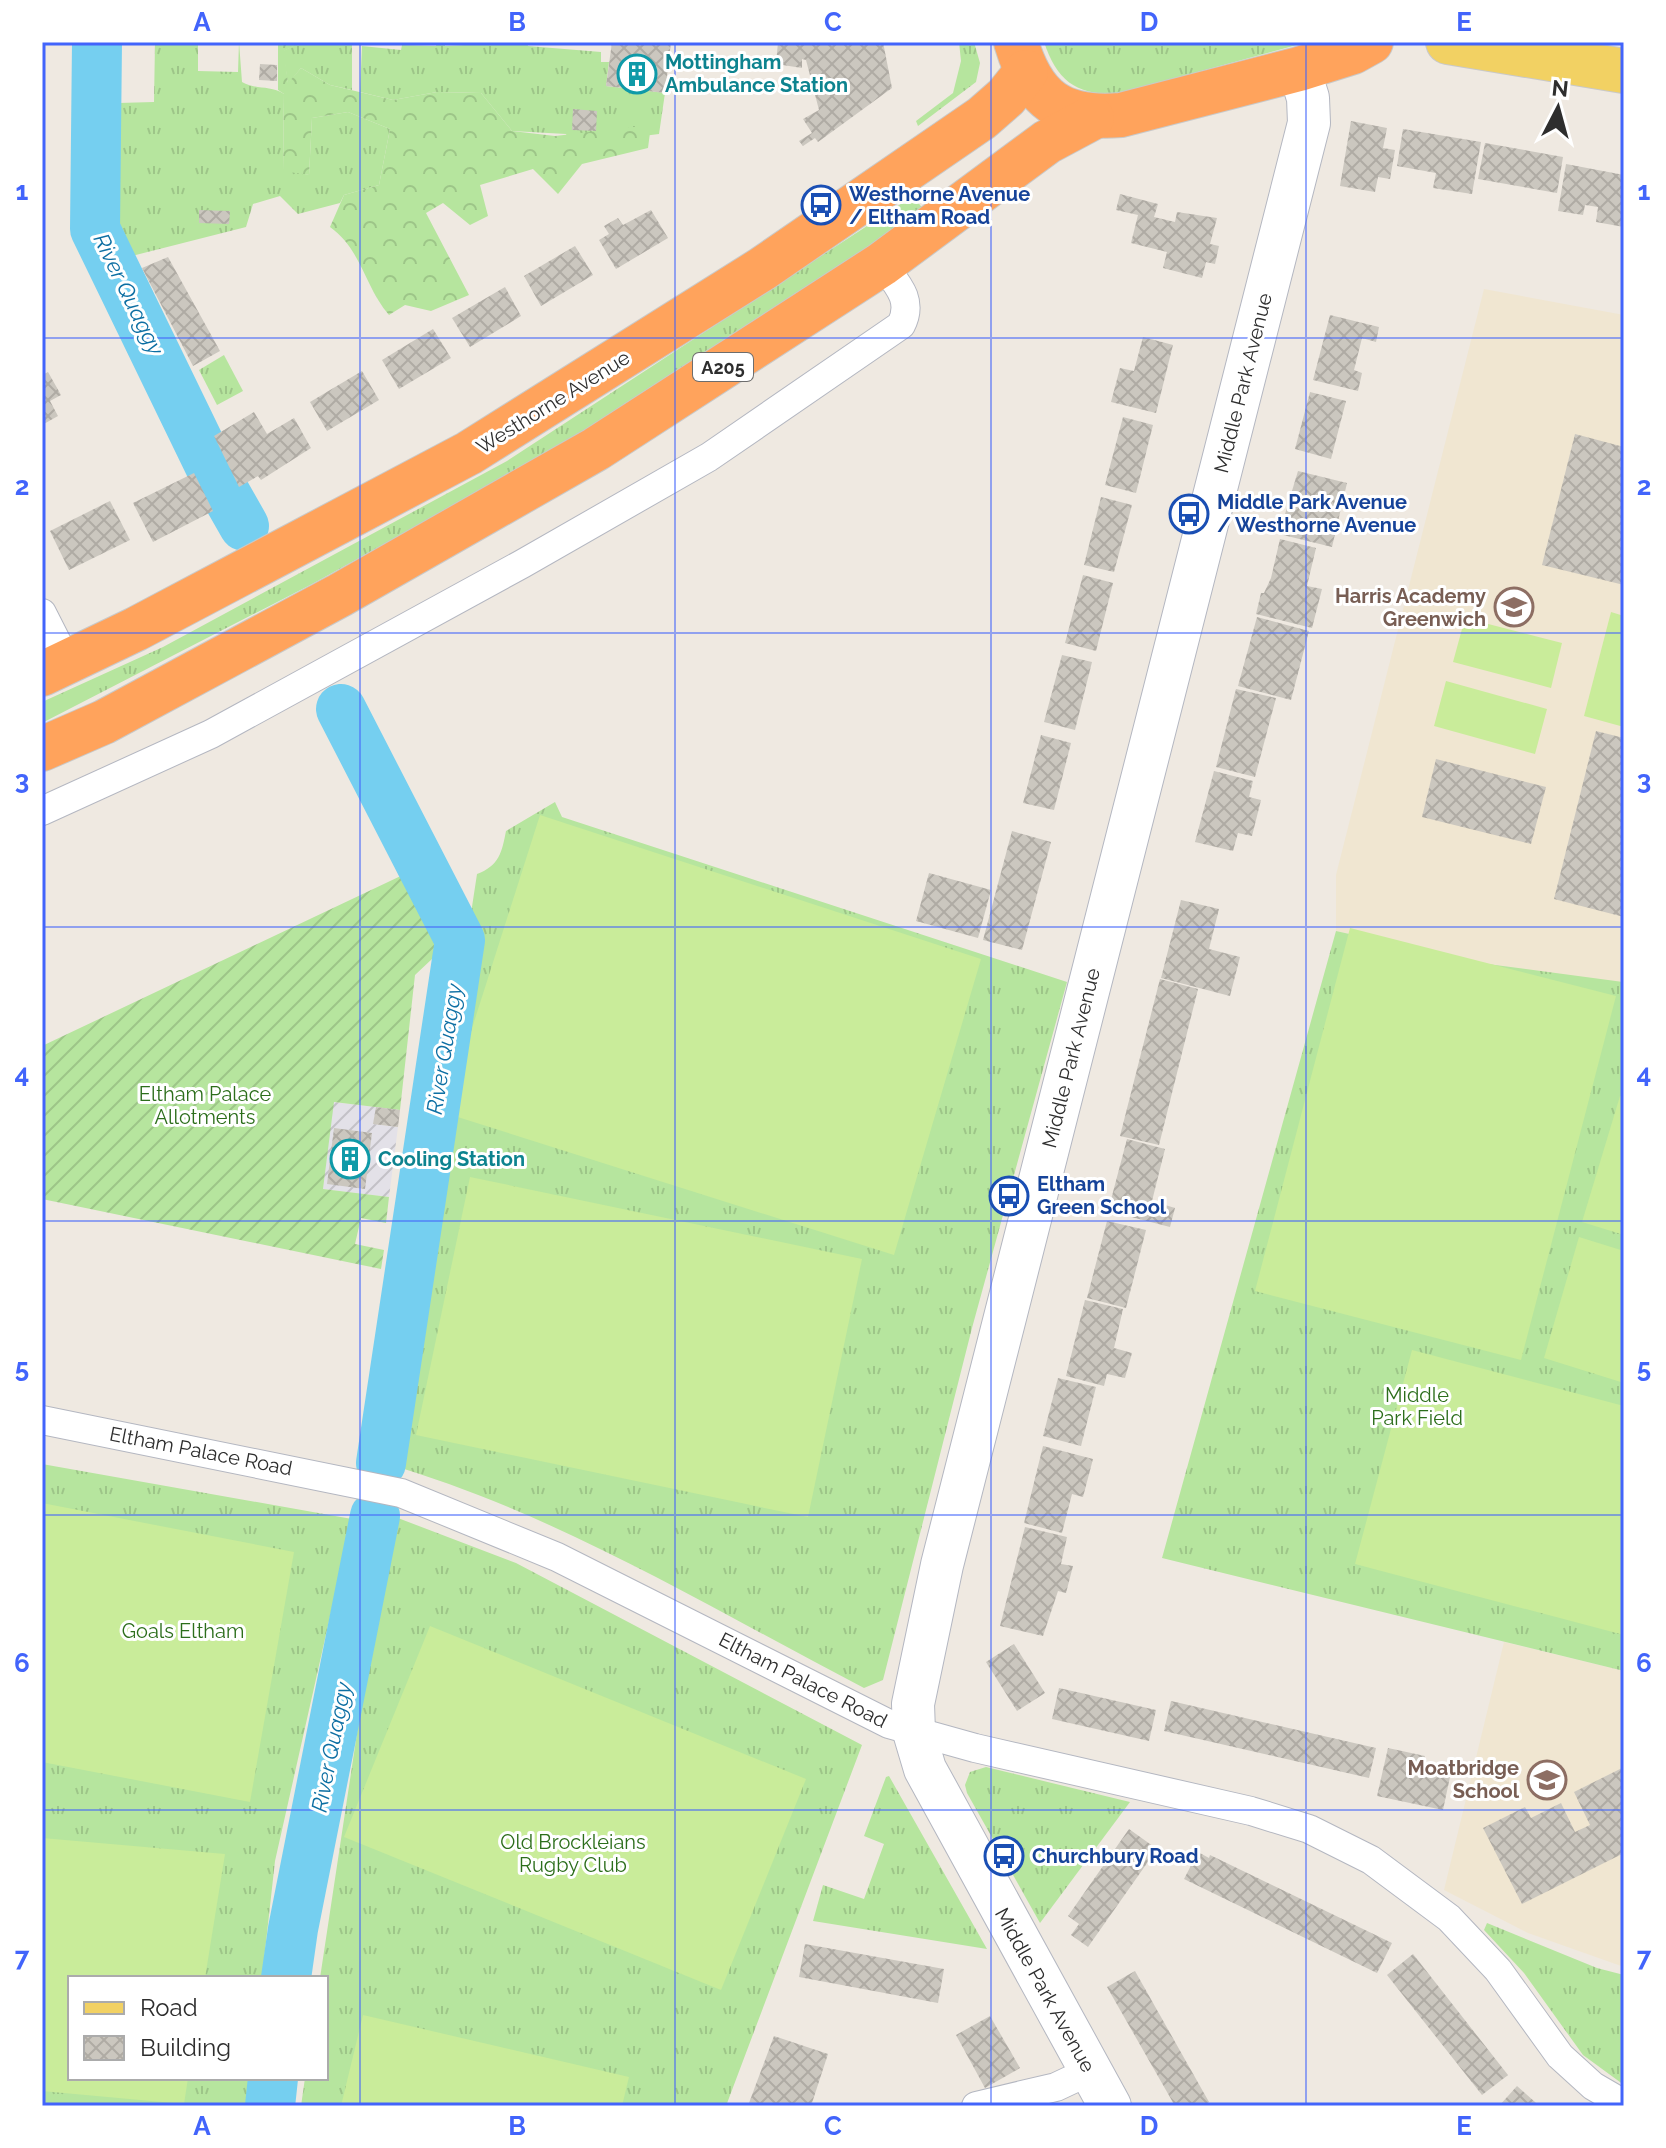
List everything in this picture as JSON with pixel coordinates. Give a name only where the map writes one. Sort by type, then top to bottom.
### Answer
[{"type":"highway","name":"A205","points":[[42,749],[104,722],[340,595],[582,457],[890,274],[1047,142],[1092,118],[1121,115],[1299,69],[1353,52],[1371,42]]},
{"type":"highway","name":"A205","points":[[1021,57],[1041,94],[1059,107],[1092,118]]},
{"type":"highway","name":"Westhorne Avenue","points":[[54,668],[469,453],[536,413],[762,269],[982,118],[1006,97],[1021,57]]},
{"type":"main road","points":[[1448,42],[1624,71]]},
{"type":"street","name":"Middle Park Avenue","points":[[1100,2089],[925,1769],[914,1732],[918,1670],[942,1565],[1309,123],[1308,98],[1299,69]]},
{"type":"street","points":[[42,811],[211,734],[362,654],[709,457],[901,325],[908,312],[906,298],[890,274]]},
{"type":"street","points":[[42,613],[54,668]]},
{"type":"street","name":"Eltham Palace Road","points":[[42,1420],[351,1480],[401,1493],[557,1557],[864,1714],[914,1732],[1251,1811],[1309,1829],[1371,1860],[1425,1897],[1476,1943],[1560,2056],[1593,2086],[1624,2104]]},
{"type":"street","points":[[976,2106],[1056,2087],[1100,2089]]},
{"type":"shaded area","name":"Harris Academy Greenwich","points":[[1484,289],[1624,315],[1624,995],[1336,931],[1336,875]]},
{"type":"shaded area","points":[[333,1102],[376,1107],[374,1124],[398,1127],[389,1197],[323,1189]]},
{"type":"shaded area","name":"Moatbridge School","points":[[1504,1642],[1624,1671],[1624,1967],[1528,1933],[1444,1890]]},
{"type":"green space","points":[[155,42],[198,42],[198,71],[238,72],[239,42],[242,82],[284,94],[283,169],[309,175],[312,118],[348,112],[390,129],[379,185],[344,195],[340,203],[298,214],[280,196],[253,204],[246,227],[120,259],[104,229],[105,52],[108,53],[109,137],[121,137],[118,103],[154,102]]},
{"type":"green space","points":[[278,42],[301,42],[284,51],[288,83],[301,68],[330,85],[393,100],[437,92],[481,93],[512,131],[555,136],[651,125],[648,148],[582,164],[558,194],[533,169],[480,185],[488,216],[470,225],[443,203],[426,213],[469,295],[431,311],[405,305],[389,315],[349,246],[330,227],[344,195],[379,185],[390,129],[348,112],[312,118],[309,175],[283,171],[284,94],[278,90]]},
{"type":"green space","points":[[301,42],[352,42],[352,90],[330,85],[301,68],[288,84],[283,51]]},
{"type":"green space","points":[[437,42],[445,42],[445,46],[527,42],[528,46],[601,52],[601,62],[609,62],[606,86],[665,93],[659,134],[571,145],[566,134],[512,131],[481,93],[437,92],[393,100],[360,92],[362,46],[401,50],[402,45],[436,46]]},
{"type":"green space","points":[[959,42],[974,42],[980,63],[976,82],[918,126],[916,121],[953,93],[961,61]]},
{"type":"green space","points":[[1044,42],[1308,42],[1117,94],[1103,94],[1079,88],[1062,76]]},
{"type":"green space","points":[[913,196],[927,214],[723,350],[552,451],[314,583],[42,723],[42,702],[163,647],[507,461]]},
{"type":"green space","points":[[224,355],[243,391],[217,405],[199,370]]},
{"type":"green space","points":[[1611,612],[1624,616],[1624,727],[1584,716]]},
{"type":"green space","points":[[1465,618],[1562,643],[1551,688],[1453,662]]},
{"type":"green space","points":[[1446,681],[1547,709],[1535,754],[1434,726]]},
{"type":"green space","points":[[555,802],[562,817],[1067,982],[972,1328],[883,1680],[864,1688],[571,1535],[449,1484],[387,1464],[477,874],[495,862],[506,831]]},
{"type":"green space","points":[[540,815],[981,959],[894,1255],[445,1113]]},
{"type":"green space","name":"Eltham Palace Allotments","points":[[407,873],[450,942],[415,975],[400,1110],[334,1102],[323,1189],[389,1197],[386,1223],[361,1218],[355,1244],[384,1250],[381,1269],[42,1199],[42,1046]]},
{"type":"green space","points":[[1350,928],[1616,996],[1521,1360],[1255,1291]]},
{"type":"green space","name":"Middle Park Field","points":[[1336,931],[1480,963],[1623,982],[1624,1671],[1162,1558]]},
{"type":"green space","points":[[1620,1096],[1624,1097],[1624,1235],[1582,1222]]},
{"type":"green space","points":[[470,1177],[862,1259],[808,1517],[416,1435]]},
{"type":"green space","points":[[1579,1237],[1624,1251],[1624,1383],[1544,1358]]},
{"type":"green space","points":[[1412,1350],[1624,1406],[1624,1635],[1355,1564]]},
{"type":"green space","name":"Goals Eltham","points":[[42,1464],[352,1519],[275,1861],[262,1976],[68,1976],[68,2080],[250,2080],[247,2106],[42,2106]]},
{"type":"green space","points":[[42,1503],[294,1552],[250,1802],[42,1762]]},
{"type":"green space","name":"Old Brockleians Rugby Club","points":[[390,1515],[516,1563],[862,1745],[726,2106],[301,2106],[305,2080],[328,2080],[328,1976],[320,1976]]},
{"type":"green space","points":[[430,1626],[806,1779],[721,1990],[344,1837]]},
{"type":"green space","points":[[986,1767],[1130,1802],[1040,1923],[967,1793],[965,1785],[970,1772]]},
{"type":"green space","points":[[889,1776],[987,1949],[813,1921],[823,1885],[864,1899],[884,1844],[864,1836]]},
{"type":"green space","points":[[42,1838],[225,1854],[205,1976],[68,1976],[68,2080],[188,2080],[184,2104],[42,2091]]},
{"type":"green space","points":[[1487,1923],[1597,1968],[1624,1975],[1624,2085],[1583,2055],[1524,1973],[1484,1930]]},
{"type":"green space","points":[[363,2015],[629,2077],[622,2106],[341,2106]]},
{"type":"building","name":"Mottingham Ambulance Station","points":[[612,42],[671,42],[665,93],[606,86]]},
{"type":"building","points":[[778,42],[883,42],[892,88],[818,142],[815,138],[803,146],[799,141],[812,133],[803,119],[819,110],[806,60],[802,59],[802,68],[776,64]]},
{"type":"building","points":[[260,64],[277,65],[277,81],[259,80]]},
{"type":"building","points":[[573,109],[597,111],[596,131],[572,130]]},
{"type":"building","points":[[1351,121],[1387,128],[1383,148],[1395,150],[1390,179],[1378,177],[1375,192],[1340,186]]},
{"type":"building","points":[[1403,129],[1481,142],[1472,194],[1433,188],[1436,173],[1397,166]]},
{"type":"building","points":[[1485,143],[1563,157],[1557,193],[1478,179]]},
{"type":"building","points":[[1566,164],[1624,175],[1624,227],[1596,222],[1598,207],[1585,205],[1583,215],[1558,211]]},
{"type":"building","points":[[1120,194],[1158,204],[1154,217],[1175,222],[1177,212],[1217,218],[1210,244],[1219,246],[1215,264],[1206,262],[1202,278],[1163,268],[1167,252],[1131,243],[1138,215],[1116,210]]},
{"type":"building","points":[[199,210],[230,211],[229,224],[199,223]]},
{"type":"building","points":[[651,210],[668,238],[616,269],[599,240],[609,234],[604,226],[618,218],[623,225]]},
{"type":"building","points":[[575,246],[593,275],[541,306],[524,276]]},
{"type":"building","points":[[168,257],[220,351],[193,366],[142,268]]},
{"type":"building","points":[[505,287],[521,316],[470,347],[452,318]]},
{"type":"building","points":[[1330,315],[1379,327],[1376,342],[1362,338],[1354,370],[1362,373],[1358,391],[1313,380]]},
{"type":"building","points":[[433,329],[451,358],[399,389],[382,360]]},
{"type":"building","points":[[1143,337],[1173,345],[1156,413],[1111,402],[1120,368],[1134,371]]},
{"type":"building","points":[[362,371],[379,400],[327,431],[310,402]]},
{"type":"building","points":[[48,372],[61,395],[50,401],[58,416],[42,425],[42,375]]},
{"type":"building","points":[[1310,392],[1346,401],[1331,459],[1295,449]]},
{"type":"building","points":[[254,412],[267,434],[294,418],[311,448],[261,480],[258,476],[239,487],[214,436]]},
{"type":"building","points":[[1123,417],[1153,425],[1136,493],[1105,485]]},
{"type":"building","points":[[1575,434],[1624,447],[1624,585],[1542,565]]},
{"type":"building","points":[[1298,471],[1347,483],[1332,547],[1279,534]]},
{"type":"building","points":[[194,473],[213,511],[153,542],[133,503]]},
{"type":"building","points":[[1101,497],[1132,505],[1114,572],[1084,565]]},
{"type":"building","points":[[110,501],[130,540],[69,570],[50,531]]},
{"type":"building","points":[[1280,539],[1316,548],[1307,586],[1322,589],[1312,628],[1256,614],[1261,593],[1264,593],[1271,578]]},
{"type":"building","points":[[1083,575],[1113,583],[1096,651],[1065,643]]},
{"type":"building","points":[[1257,617],[1309,631],[1291,700],[1238,686]]},
{"type":"building","points":[[1062,655],[1092,662],[1075,730],[1044,722]]},
{"type":"building","points":[[1236,689],[1276,698],[1255,777],[1216,767]]},
{"type":"building","points":[[1596,731],[1624,738],[1624,917],[1554,899]]},
{"type":"building","points":[[1041,735],[1071,743],[1054,810],[1023,803]]},
{"type":"building","points":[[1436,759],[1546,787],[1531,844],[1422,817]]},
{"type":"building","points":[[1214,771],[1253,781],[1249,797],[1261,800],[1252,836],[1238,833],[1233,851],[1195,842]]},
{"type":"building","points":[[1012,831],[1051,842],[1022,950],[983,940]]},
{"type":"building","points":[[929,873],[991,890],[978,938],[916,921]]},
{"type":"building","points":[[1181,900],[1219,909],[1209,949],[1240,957],[1230,996],[1161,978]]},
{"type":"building","points":[[1160,979],[1198,989],[1159,1145],[1120,1136]]},
{"type":"building","points":[[376,1107],[400,1110],[398,1127],[373,1124]]},
{"type":"building","name":"Cooling Station","points":[[334,1128],[372,1133],[365,1189],[327,1184]]},
{"type":"building","points":[[1127,1139],[1165,1149],[1152,1201],[1175,1208],[1170,1227],[1108,1211]]},
{"type":"building","points":[[1107,1221],[1146,1230],[1126,1308],[1087,1298]]},
{"type":"building","points":[[1085,1300],[1123,1309],[1114,1348],[1132,1353],[1125,1378],[1107,1374],[1104,1386],[1066,1376]]},
{"type":"building","points":[[1058,1378],[1096,1387],[1081,1446],[1043,1436]]},
{"type":"building","points":[[1043,1446],[1093,1459],[1083,1497],[1072,1494],[1062,1533],[1024,1523]]},
{"type":"building","points":[[1025,1527],[1067,1537],[1061,1564],[1073,1566],[1066,1593],[1058,1591],[1043,1636],[1000,1626]]},
{"type":"building","points":[[1014,1644],[1045,1693],[1017,1711],[986,1662]]},
{"type":"building","points":[[1059,1688],[1156,1710],[1149,1741],[1052,1719]]},
{"type":"building","points":[[1171,1701],[1376,1748],[1369,1778],[1164,1731]]},
{"type":"building","points":[[1388,1748],[1425,1756],[1422,1771],[1450,1777],[1443,1810],[1377,1796]]},
{"type":"building","points":[[1624,1767],[1624,1853],[1522,1904],[1483,1828],[1525,1807],[1531,1818],[1561,1803],[1575,1832],[1590,1825],[1574,1792]]},
{"type":"building","points":[[1129,1829],[1157,1849],[1088,1947],[1071,1935],[1079,1924],[1068,1916]]},
{"type":"building","points":[[1198,1852],[1392,1943],[1377,1973],[1184,1879]]},
{"type":"building","points":[[805,1944],[944,1969],[938,2003],[799,1977]]},
{"type":"building","points":[[1413,1954],[1508,2075],[1482,2095],[1387,1975]]},
{"type":"building","points":[[1135,1971],[1209,2102],[1202,2106],[1175,2106],[1107,1987]]},
{"type":"building","points":[[990,2016],[1020,2068],[985,2088],[956,2035]]},
{"type":"building","points":[[774,2036],[828,2054],[811,2106],[749,2103]]},
{"type":"building","points":[[1517,2086],[1535,2102],[1539,2106],[1499,2106]]},
{"type":"waterway","name":"River Quaggy","points":[[97,42],[95,229],[211,468],[244,526]]},
{"type":"waterway","name":"River Quaggy","points":[[341,709],[460,940],[381,1463]]},
{"type":"waterway","name":"River Quaggy","points":[[286,1976],[375,1516]]},
{"type":"waterway","name":"River Quaggy","points":[[270,2106],[273,2080]]},
{"type":"place","name":"Mottingham Ambulance Station","points":[[637,74]]},
{"type":"place","name":"Westhorne Avenue / Eltham Road","points":[[821,205]]},
{"type":"place","name":"Middle Park Avenue / Westhorne Avenue","points":[[1189,514]]},
{"type":"place","name":"Harris Academy Greenwich","points":[[1514,607]]},
{"type":"place","name":"Cooling Station","points":[[350,1159]]},
{"type":"place","name":"Eltham Green School","points":[[1009,1196]]},
{"type":"place","name":"Moatbridge School","points":[[1547,1780]]},
{"type":"place","name":"Churchbury Road","points":[[1004,1856]]}]
